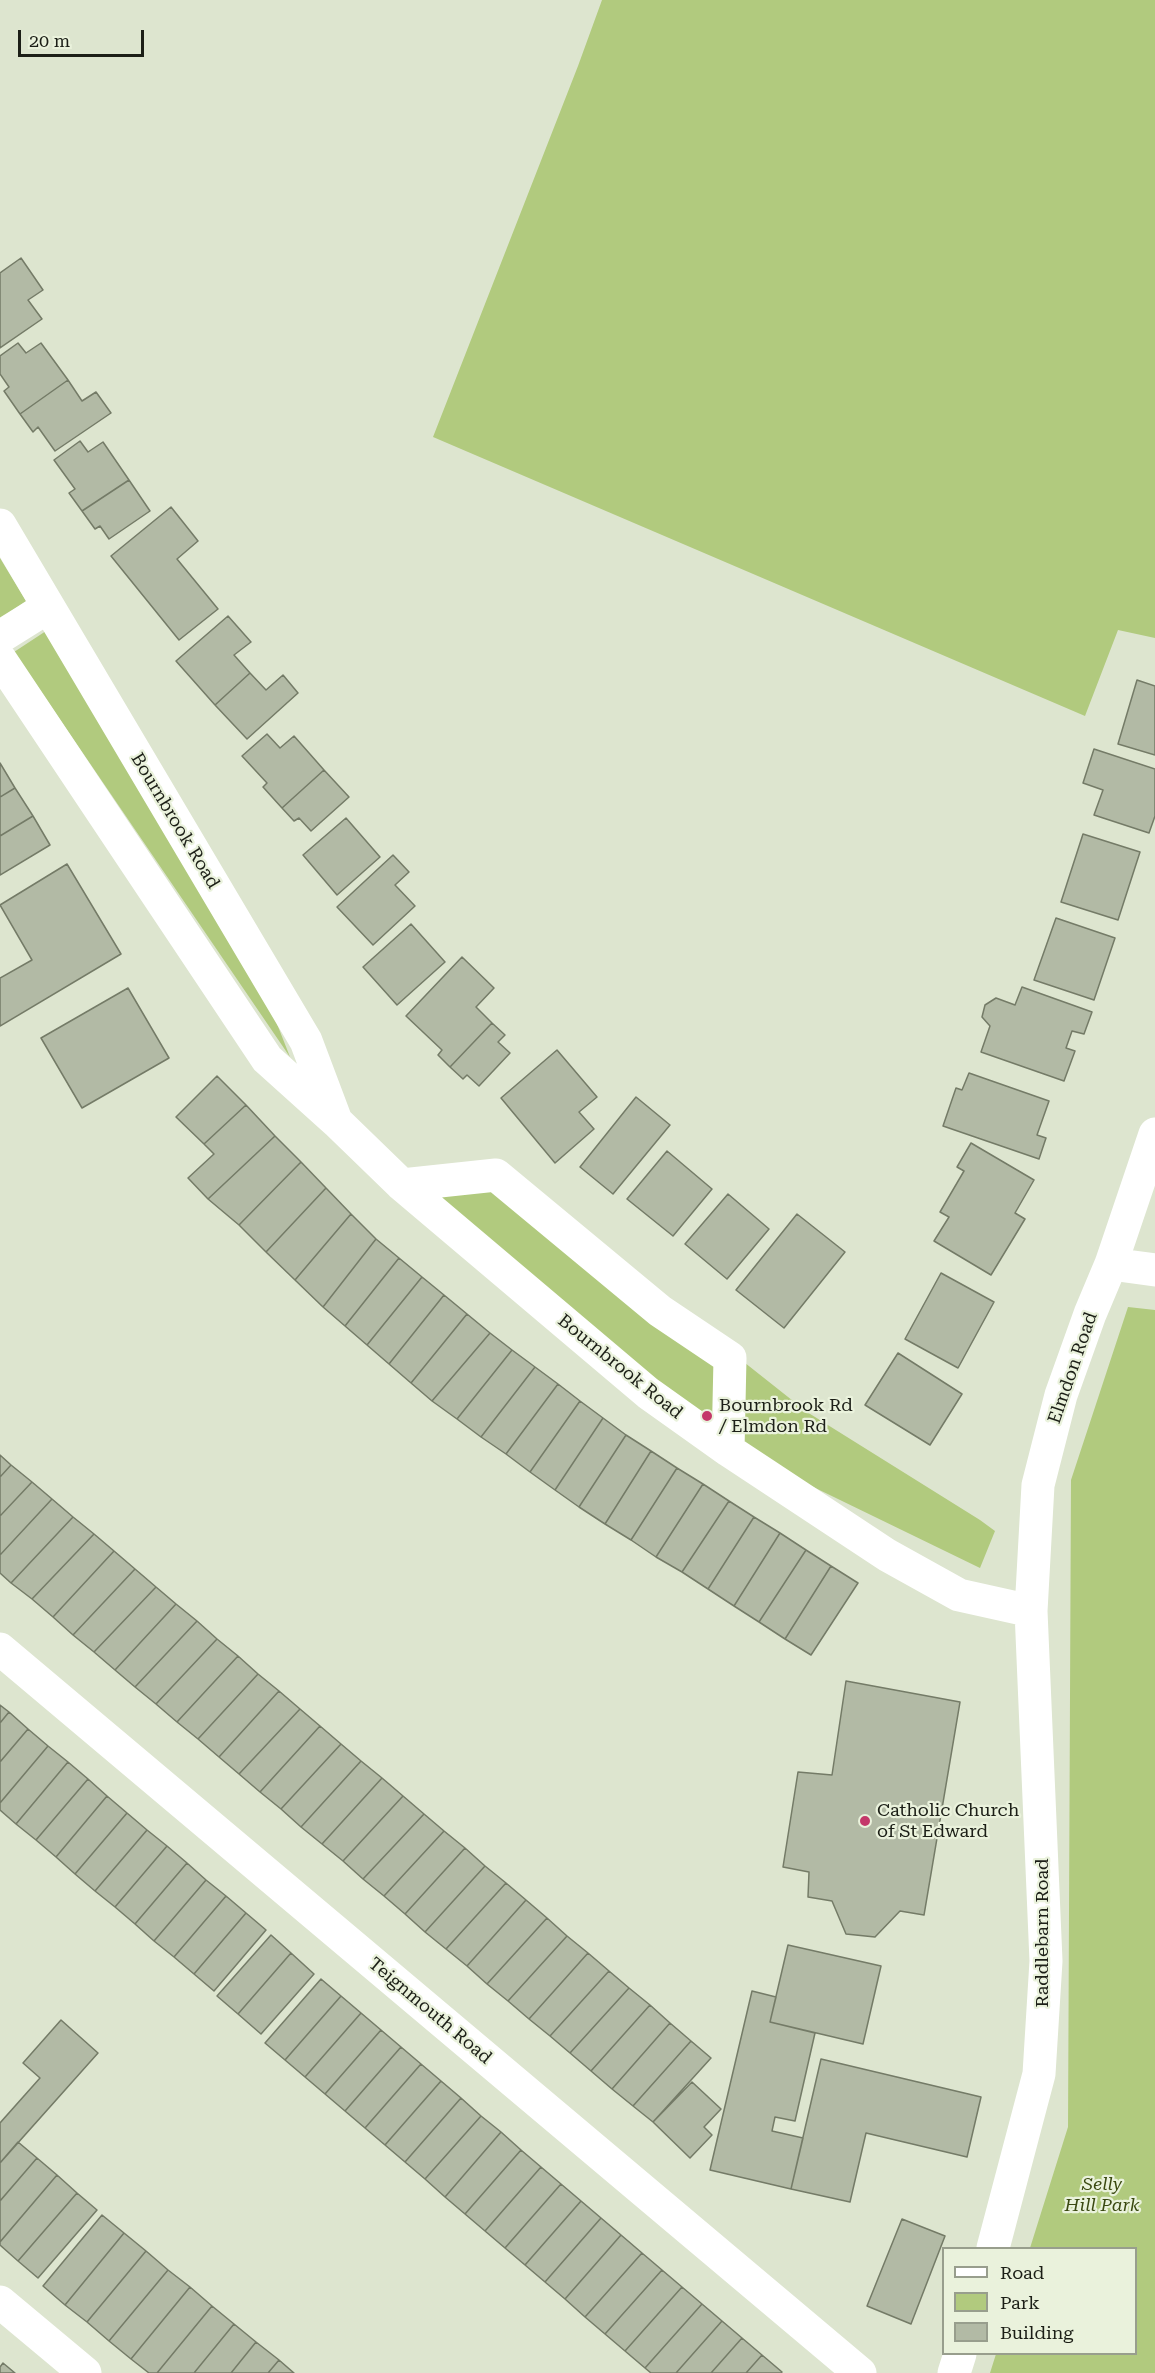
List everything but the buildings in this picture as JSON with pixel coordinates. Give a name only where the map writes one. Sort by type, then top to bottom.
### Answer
[{"type":"street","name":"Bournbrook Road","points":[[0,525],[306,1041],[337,1122]]},
{"type":"street","points":[[0,637],[48,607]]},
{"type":"street","name":"Bournbrook Road","points":[[0,659],[267,1059],[402,1185],[648,1393],[728,1450],[887,1556],[959,1595],[1031,1611]]},
{"type":"street","name":"Elmdon Road","points":[[1031,1611],[1038,1485],[1061,1395],[1111,1264],[1155,1134]]},
{"type":"street","points":[[402,1185],[496,1175],[660,1311],[730,1358],[728,1450]]},
{"type":"street","points":[[1111,1264],[1155,1270]]},
{"type":"street","name":"Raddlebarn Road","points":[[993,2247],[1039,2074],[1046,1972],[1031,1611]]},
{"type":"street","name":"Teignmouth Road","points":[[0,1649],[860,2373]]},
{"type":"street","points":[[0,2302],[85,2373]]},
{"type":"street","points":[[954,2373],[960,2355]]},
{"type":"green space","points":[[602,0],[1155,0],[1155,638],[1118,630],[1085,716],[433,437]]},
{"type":"green space","points":[[0,558],[26,601],[0,619]]},
{"type":"green space","points":[[46,631],[272,1011],[290,1057],[14,652]]},
{"type":"green space","points":[[494,1179],[727,1360],[724,1444],[409,1188]]},
{"type":"green space","name":"Selly Hill Park","points":[[1128,1307],[1155,1310],[1155,2373],[990,2373],[996,2355],[1137,2355],[1137,2247],[1030,2247],[1068,2127],[1071,1480]]},
{"type":"green space","points":[[735,1355],[807,1412],[995,1531],[980,1568],[733,1448]]},
{"type":"place","name":"Bournbrook Rd / Elmdon Rd","points":[[707,1416]]},
{"type":"place","name":"Catholic Church of St Edward","points":[[865,1821]]}]
